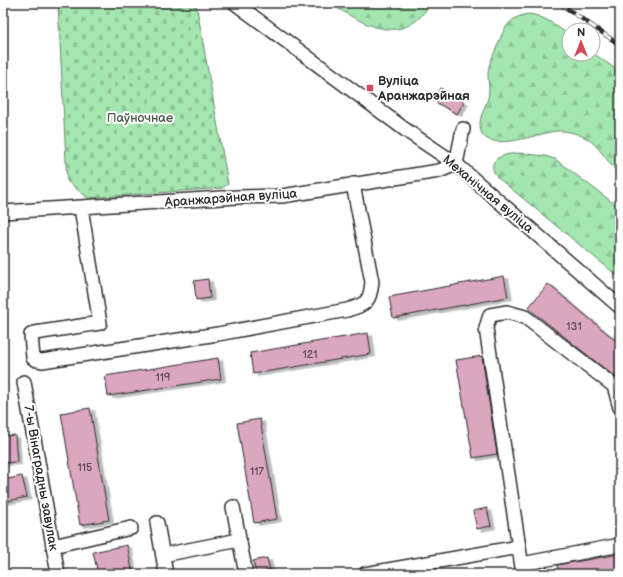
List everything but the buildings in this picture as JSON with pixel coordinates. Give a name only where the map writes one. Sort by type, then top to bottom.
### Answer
[{"type":"street","name":"Механічная вуліца","points":[[235,3],[407,131],[456,164],[620,307]]},
{"type":"street","points":[[456,164],[463,129]]},
{"type":"street","name":"Аранжарэйная вуліца","points":[[3,212],[237,197],[282,196],[439,171],[456,164]]},
{"type":"street","points":[[81,208],[100,323],[35,333],[31,335],[30,340],[33,358],[37,360],[42,361],[226,332],[347,310],[363,305],[371,294],[372,282],[352,184]]},
{"type":"street","points":[[620,408],[614,386],[526,317],[507,312],[490,315],[486,328],[523,569],[620,545]]},
{"type":"street","name":"7-ы Вінаградны завулак","points":[[24,382],[58,574]]},
{"type":"street","points":[[233,507],[246,574]]},
{"type":"street","points":[[157,523],[166,574]]},
{"type":"street","points":[[53,546],[131,528]]},
{"type":"street","points":[[163,555],[239,540]]},
{"type":"street","points":[[365,574],[519,548]]},
{"type":"green space","name":"Паўночнае","points":[[58,3],[196,3],[228,184],[222,188],[88,198],[67,181]]},
{"type":"green space","points":[[329,3],[430,3],[417,20],[406,26],[395,29],[383,29],[360,21]]},
{"type":"green space","points":[[529,14],[535,15],[545,19],[561,29],[561,62],[601,62],[601,59],[620,72],[620,175],[596,146],[584,137],[574,133],[553,131],[522,139],[499,142],[490,140],[483,135],[480,123],[489,95],[489,65],[506,26],[515,18]]},
{"type":"green space","points":[[519,153],[545,156],[555,159],[620,208],[620,278],[498,178],[494,172],[494,162],[501,156]]},
{"type":"railway","points":[[559,3],[620,45]]},
{"type":"place","name":"Вуліца Аранжарэйная","points":[[370,88]]}]
